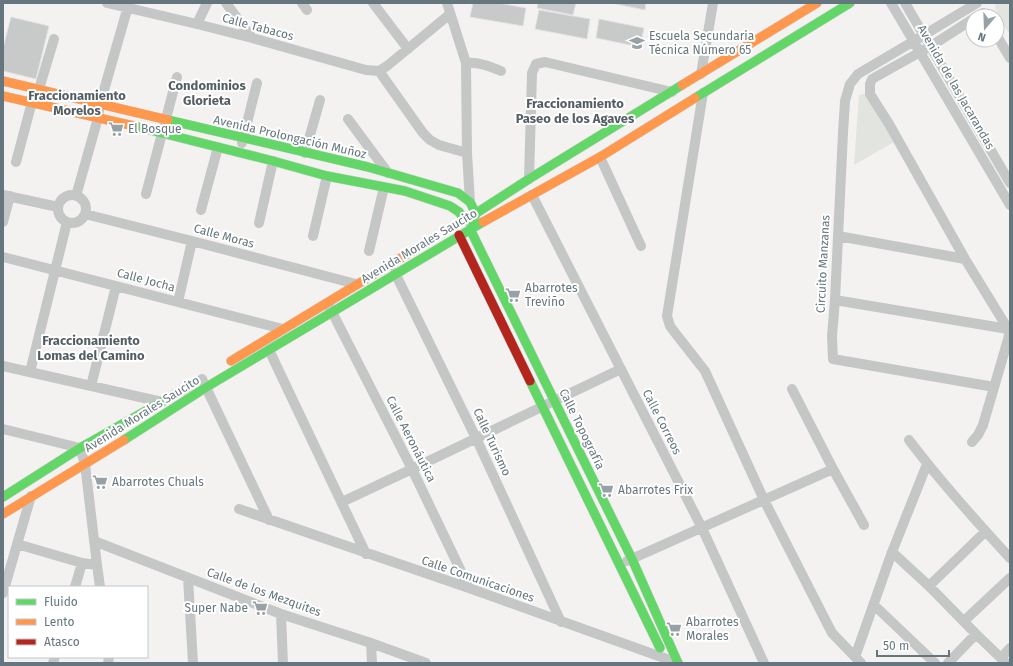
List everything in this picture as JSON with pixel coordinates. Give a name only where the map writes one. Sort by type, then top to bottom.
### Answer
[{"type":"street","name":"Calle Tabacos","points":[[107,3],[128,5],[366,70],[379,71]]},
{"type":"street","points":[[197,24],[207,3]]},
{"type":"street","points":[[226,3],[252,38]]},
{"type":"street","points":[[373,3],[408,49]]},
{"type":"street","points":[[447,3],[466,63],[466,153],[470,202],[476,214],[470,229]]},
{"type":"street","points":[[701,74],[713,3]]},
{"type":"street","points":[[817,3],[819,22]]},
{"type":"street","name":"Avenida Morales Saucito","points":[[461,222],[817,3]]},
{"type":"street","name":"Avenida Morales Saucito","points":[[222,367],[283,329],[396,274],[459,235],[532,196],[600,157],[850,3]]},
{"type":"street","name":"Avenida de las Jacarandas","points":[[891,3],[1010,205]]},
{"type":"street","name":"Avenida de las Jacarandas","points":[[905,3],[1010,183]]},
{"type":"street","name":"Circuito Manzanas","points":[[977,3],[858,74],[850,84],[845,101],[832,336],[833,359],[994,387]]},
{"type":"street","points":[[76,196],[128,5]]},
{"type":"street","points":[[450,14],[379,71],[423,133],[430,140],[439,145],[466,153]]},
{"type":"street","points":[[965,24],[931,46],[872,79],[870,84],[870,94],[889,124],[965,259],[1008,329],[1009,336],[983,424],[978,435],[972,442]]},
{"type":"street","points":[[39,89],[54,39]]},
{"type":"street","points":[[1004,48],[1010,58]]},
{"type":"street","points":[[466,63],[475,62],[485,64],[501,71]]},
{"type":"street","points":[[529,179],[532,74],[536,64],[545,62],[672,92]]},
{"type":"street","points":[[146,194],[177,77]]},
{"type":"street","name":"Avenida Prolongación Muñoz","points":[[3,81],[368,167],[458,193],[470,202]]},
{"type":"street","points":[[240,153],[258,83]]},
{"type":"street","points":[[703,93],[667,316],[670,326],[705,371],[764,500],[832,633],[858,660],[874,605],[892,552],[927,464]]},
{"type":"street","points":[[3,96],[162,133],[327,176],[405,191],[450,206],[459,212],[461,222],[459,235],[666,661]]},
{"type":"street","points":[[305,153],[320,100]]},
{"type":"street","points":[[16,162],[32,102]]},
{"type":"street","points":[[348,119],[388,173]]},
{"type":"street","points":[[969,136],[979,130]]},
{"type":"street","points":[[202,210],[218,147]]},
{"type":"street","points":[[600,157],[641,246]]},
{"type":"street","points":[[259,223],[273,161]]},
{"type":"street","points":[[363,183],[368,167]]},
{"type":"street","points":[[313,236],[327,176]]},
{"type":"street","points":[[369,251],[384,187]]},
{"type":"street","points":[[3,222],[6,195],[58,207]]},
{"type":"street","points":[[72,195],[76,196],[84,201],[86,210],[83,218],[75,223],[62,220],[59,216],[58,207],[62,198],[72,195]]},
{"type":"street","name":"Calle Correos","points":[[532,196],[702,528],[764,663]]},
{"type":"street","name":"Calle Moras","points":[[85,214],[356,284]]},
{"type":"street","points":[[30,372],[67,222]]},
{"type":"street","name":"Calle Topografía","points":[[470,229],[632,559],[678,663]]},
{"type":"street","points":[[838,236],[965,259]]},
{"type":"street","points":[[178,302],[192,241]]},
{"type":"street","name":"Avenida Morales Saucito","points":[[3,497],[80,448],[162,402],[269,350],[329,307],[356,284],[424,244]]},
{"type":"street","name":"Calle Jocha","points":[[3,257],[283,329]]},
{"type":"street","name":"Calle Turismo","points":[[396,274],[476,438],[562,622]]},
{"type":"street","points":[[91,386],[116,286]]},
{"type":"street","points":[[835,300],[1008,329]]},
{"type":"street","name":"Calle Aeronáutica","points":[[329,307],[412,469],[468,588]]},
{"type":"street","points":[[269,350],[366,554]]},
{"type":"street","points":[[3,366],[162,402]]},
{"type":"street","points":[[342,502],[621,369]]},
{"type":"street","points":[[205,381],[269,520]]},
{"type":"street","name":"Avenida Morales Saucito","points":[[3,514],[85,464],[205,381]]},
{"type":"street","points":[[792,389],[864,525]]},
{"type":"street","points":[[3,429],[80,448],[85,464],[96,565],[100,586]]},
{"type":"street","points":[[909,440],[927,464],[1010,558]]},
{"type":"street","points":[[620,565],[833,469]]},
{"type":"street","points":[[3,593],[31,496]]},
{"type":"street","name":"Calle Comunicaciones","points":[[239,509],[468,588],[666,661],[678,663]]},
{"type":"street","points":[[929,586],[986,532]]},
{"type":"street","name":"Calle de los Mezquites","points":[[94,541],[282,614],[371,643],[426,663]]},
{"type":"street","points":[[17,544],[82,563],[96,565]]},
{"type":"street","points":[[892,552],[929,586],[1004,660],[1010,648]]},
{"type":"street","points":[[75,586],[82,563]]},
{"type":"street","points":[[188,578],[193,663]]},
{"type":"street","points":[[964,621],[1010,578]]},
{"type":"street","points":[[874,605],[935,663]]},
{"type":"street","points":[[282,614],[284,663]]},
{"type":"street","points":[[948,663],[976,634]]},
{"type":"street","points":[[371,643],[372,663]]},
{"type":"shaded area","points":[[996,3],[1010,3],[1010,31],[1008,32],[1005,26],[1005,8],[995,8]]},
{"type":"shaded area","points":[[866,94],[894,142],[854,165],[859,95]]},
{"type":"building","points":[[473,3],[499,3],[526,8],[523,26],[470,17]]},
{"type":"building","points":[[538,3],[576,3],[573,15],[537,8]]},
{"type":"building","points":[[611,3],[646,3],[645,10]]},
{"type":"building","points":[[539,10],[590,19],[587,39],[535,29]]},
{"type":"building","points":[[11,17],[49,26],[36,79],[3,71],[3,48]]},
{"type":"building","points":[[599,19],[644,28],[640,47],[596,38]]},
{"type":"traffic: fast","points":[[695,98],[850,3]]},
{"type":"traffic: fast","points":[[464,221],[529,179],[682,85]]},
{"type":"traffic: fast","points":[[168,120],[368,167],[458,193],[470,202],[476,214],[472,222]]},
{"type":"traffic: fast","points":[[134,126],[327,176],[405,191],[450,206],[459,212],[465,220]]},
{"type":"traffic: fast","points":[[124,440],[205,388],[483,222]]},
{"type":"traffic: fast","points":[[470,229],[632,559],[678,663]]},
{"type":"traffic: fast","points":[[530,381],[660,648]]},
{"type":"traffic: fast","points":[[3,497],[80,448],[188,387]]},
{"type":"traffic: slow","points":[[682,85],[817,3]]},
{"type":"traffic: slow","points":[[3,81],[168,120]]},
{"type":"traffic: slow","points":[[3,96],[134,126]]},
{"type":"traffic: slow","points":[[483,222],[600,157],[695,98]]},
{"type":"traffic: slow","points":[[231,361],[414,250]]},
{"type":"traffic: slow","points":[[3,514],[124,440]]},
{"type":"traffic: jam","points":[[459,235],[530,381]]},
{"type":"place","name":"Escuela Secundaria Técnica Número 65","points":[[637,43]]},
{"type":"place","name":"El Bosque","points":[[116,129]]},
{"type":"place","name":"Abarrotes Treviño","points":[[513,295]]},
{"type":"place","name":"Abarrotes Chuals","points":[[100,482]]},
{"type":"place","name":"Abarrotes Frix","points":[[606,490]]},
{"type":"place","name":"Super Nabe","points":[[260,608]]},
{"type":"place","name":"Abarrotes Morales","points":[[674,629]]},
{"type":"district","name":"Condominios Glorieta","points":[[207,92]]},
{"type":"district","name":"Fraccionamiento Morelos","points":[[77,102]]},
{"type":"district","name":"Fraccionamiento Paseo de los Agaves","points":[[575,110]]},
{"type":"district","name":"Fraccionamiento Lomas del Camino","points":[[91,348]]}]
